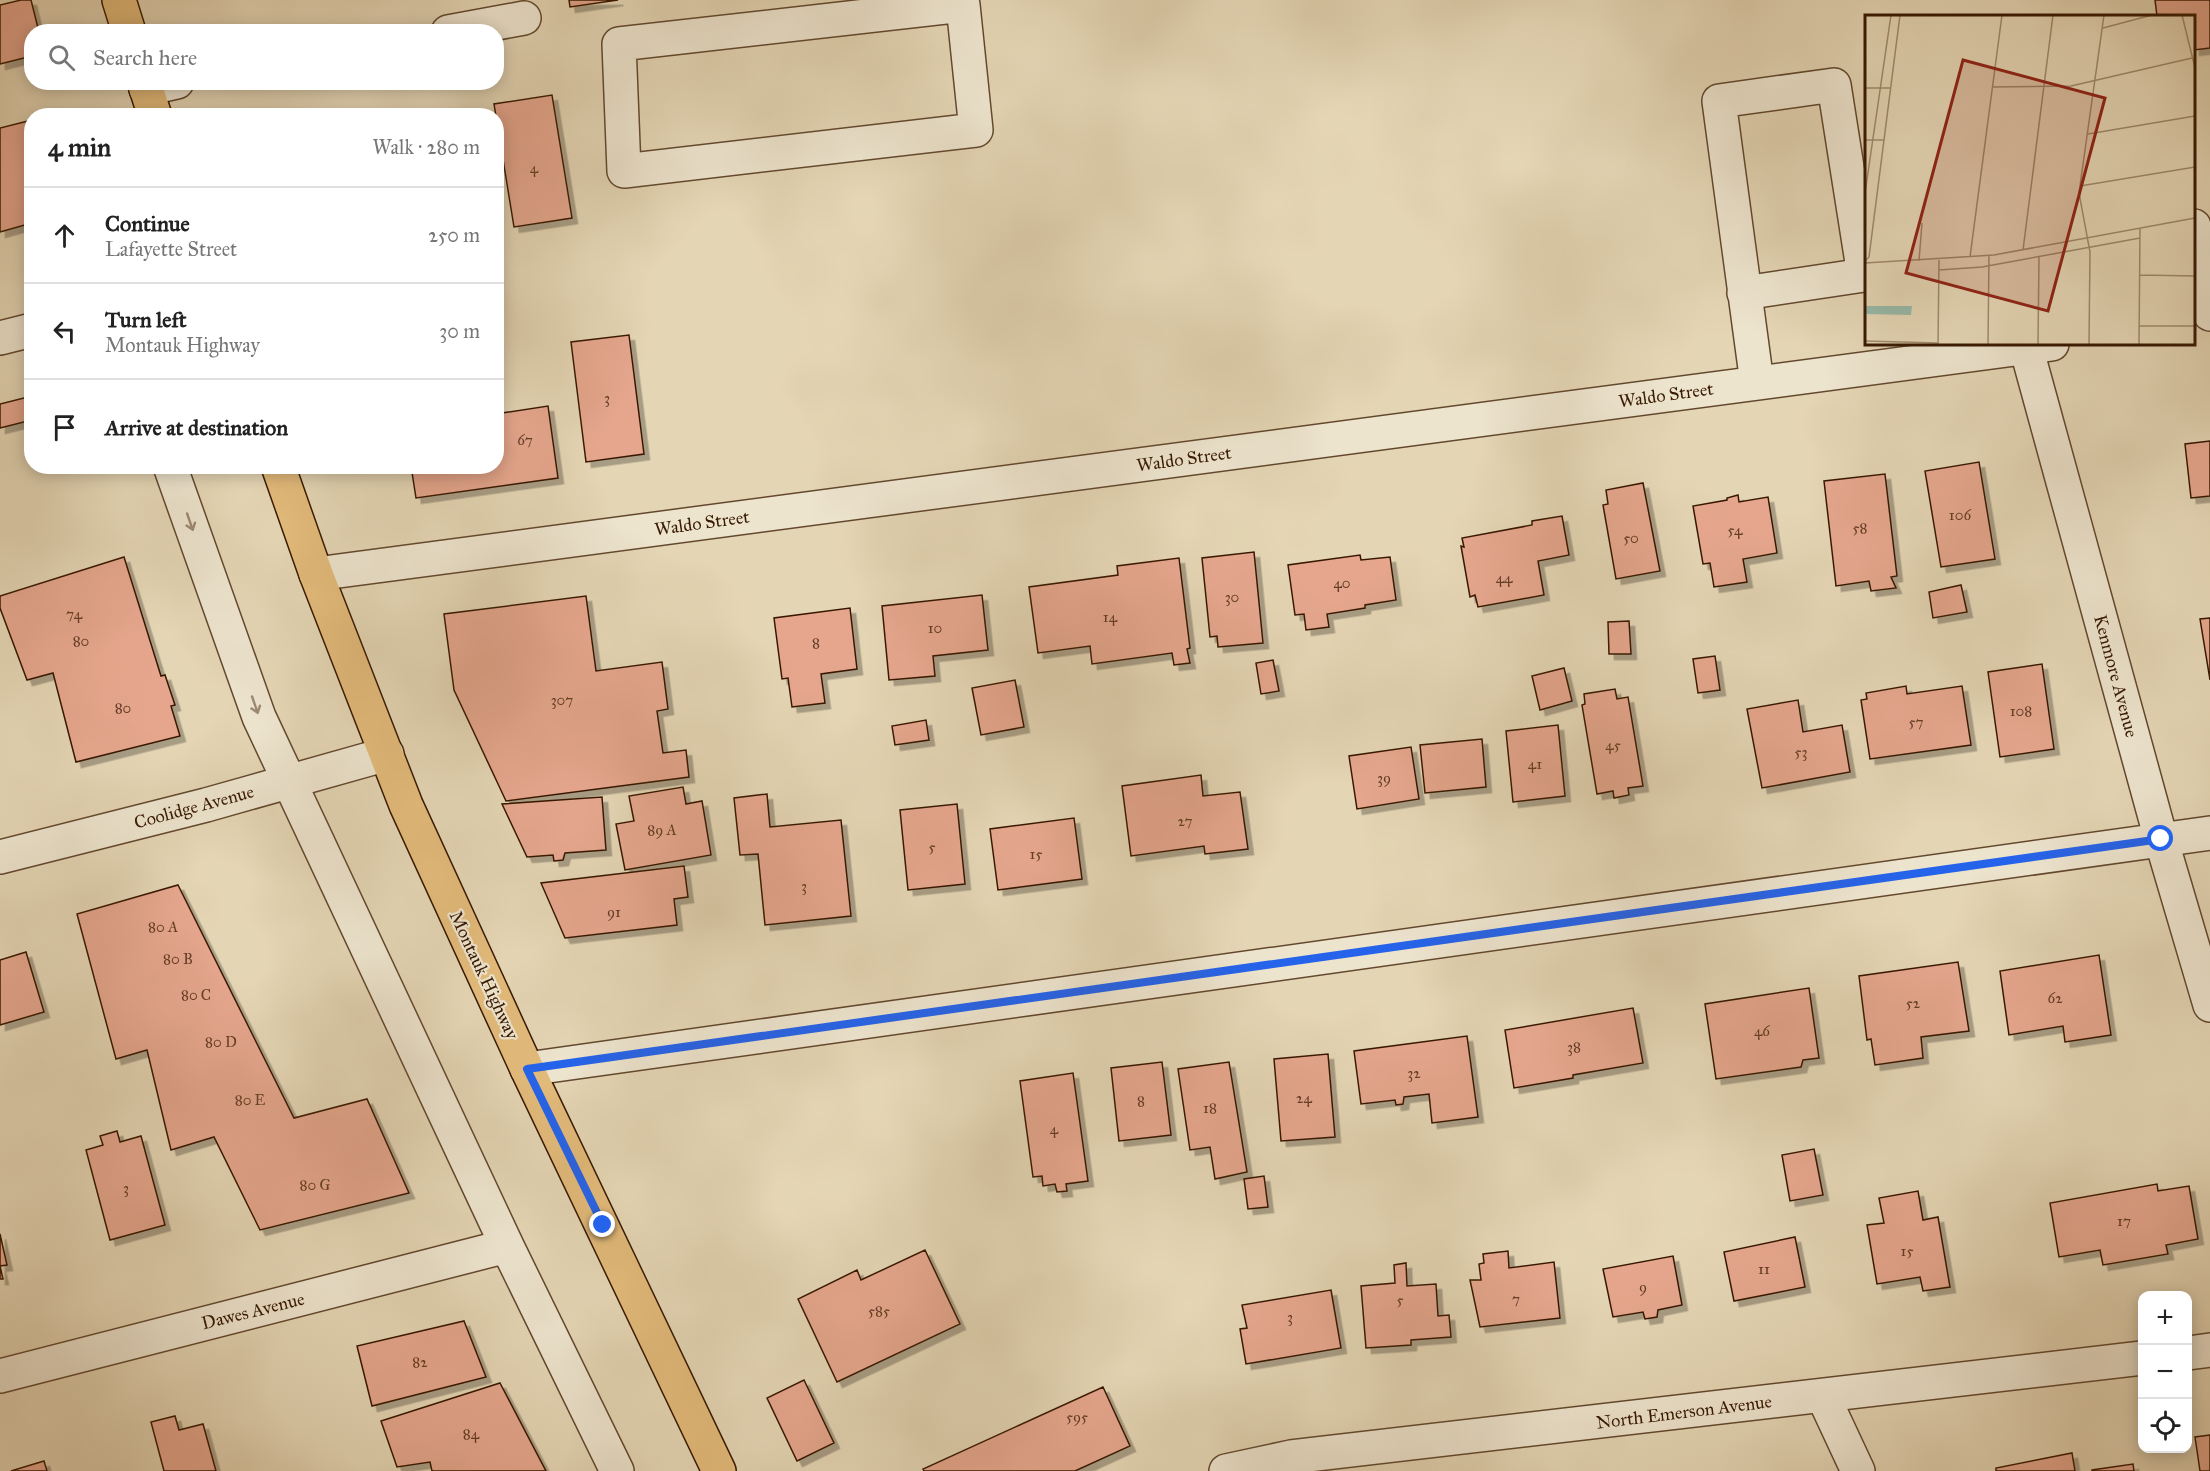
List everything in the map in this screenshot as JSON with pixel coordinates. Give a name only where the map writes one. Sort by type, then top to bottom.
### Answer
[{"type":"main road","points":[[119,0],[126,24]]},
{"type":"main road","name":"Montauk Highway","points":[[281,474],[316,574],[406,805],[527,1069],[719,1471]]},
{"type":"street","points":[[963,2],[976,129],[624,171],[619,44],[963,2]]},
{"type":"street","points":[[491,24],[524,18]]},
{"type":"street","points":[[1744,293],[1864,275],[1834,85],[1719,101],[1744,293],[1757,383]]},
{"type":"street","points":[[2195,218],[2210,216]]},
{"type":"street","points":[[2195,236],[2210,314]]},
{"type":"street","points":[[2195,326],[2210,324]]},
{"type":"street","points":[[0,338],[24,332]]},
{"type":"street","name":"Waldo Street","points":[[316,574],[2039,345]]},
{"type":"street","name":"Kenmore Avenue","points":[[2039,345],[2161,839],[2210,1005]]},
{"type":"street","points":[[173,474],[259,717],[507,1246],[617,1471]]},
{"type":"street","name":"Coolidge Avenue","points":[[0,857],[206,805],[387,754]]},
{"type":"street","points":[[527,1069],[2210,833]]},
{"type":"street","name":"Dawes Avenue","points":[[0,1376],[507,1246]]},
{"type":"street","points":[[2192,1352],[2210,1350]]},
{"type":"street","name":"North Emerson Avenue","points":[[1226,1471],[2138,1358]]},
{"type":"street","points":[[1823,1396],[1858,1471]]},
{"type":"building","points":[[31,0],[37,24],[24,24],[24,58],[0,64],[0,5]]},
{"type":"building","points":[[569,0],[618,0],[570,7]]},
{"type":"building","points":[[2155,0],[2210,0],[2210,48],[2195,50],[2195,15],[2157,15]]},
{"type":"building","points":[[552,95],[572,218],[514,227],[504,166],[504,108],[495,108],[494,104]]},
{"type":"building","points":[[24,122],[24,225],[0,232],[0,128]]},
{"type":"building","points":[[629,335],[644,454],[586,462],[571,342]]},
{"type":"building","points":[[24,398],[24,422],[0,428],[0,404]]},
{"type":"building","points":[[548,406],[558,478],[416,498],[412,474],[504,474],[504,413]]},
{"type":"building","points":[[2210,441],[2210,496],[2191,498],[2185,444]]},
{"type":"building","points":[[1979,462],[1995,559],[1941,567],[1925,471]]},
{"type":"building","points":[[1885,474],[1897,576],[1891,577],[1896,588],[1871,591],[1869,581],[1836,586],[1824,481]]},
{"type":"building","points":[[1643,483],[1660,571],[1616,579],[1603,505],[1608,504],[1606,490]]},
{"type":"building","points":[[1738,495],[1739,502],[1768,497],[1777,553],[1743,559],[1747,582],[1714,587],[1710,563],[1703,564],[1693,506],[1727,500],[1727,498]]},
{"type":"building","points":[[1562,516],[1569,555],[1538,561],[1544,595],[1478,607],[1475,595],[1470,597],[1461,546],[1464,547],[1462,538],[1532,525],[1532,521]]},
{"type":"building","points":[[1254,552],[1263,643],[1218,647],[1217,636],[1210,637],[1202,558]]},
{"type":"building","points":[[1360,555],[1361,560],[1390,557],[1396,600],[1327,614],[1329,627],[1306,630],[1304,614],[1295,615],[1288,565]]},
{"type":"building","points":[[124,557],[161,676],[165,675],[175,705],[171,706],[180,736],[76,762],[53,673],[27,680],[0,608],[0,596]]},
{"type":"building","points":[[1179,558],[1190,663],[1174,665],[1172,653],[1092,664],[1090,646],[1038,653],[1029,587],[1118,575],[1117,566]]},
{"type":"building","points":[[1961,585],[1967,612],[1933,618],[1929,592]]},
{"type":"building","points":[[982,595],[988,650],[933,656],[935,676],[889,680],[882,606]]},
{"type":"building","points":[[586,596],[596,671],[662,662],[668,709],[657,711],[663,753],[686,750],[689,777],[506,801],[454,690],[444,614]]},
{"type":"building","points":[[850,608],[857,669],[821,674],[825,703],[792,707],[788,678],[782,679],[774,618]]},
{"type":"building","points":[[2210,618],[2210,680],[2200,619]]},
{"type":"building","points":[[1629,621],[1631,654],[1609,654],[1608,622]]},
{"type":"building","points":[[1715,656],[1720,690],[1698,693],[1693,659]]},
{"type":"building","points":[[1273,660],[1279,691],[1261,694],[1256,663]]},
{"type":"building","points":[[2042,664],[2054,749],[2000,757],[1988,672]]},
{"type":"building","points":[[1564,668],[1572,701],[1540,710],[1532,676]]},
{"type":"building","points":[[1015,680],[1024,727],[981,735],[972,688]]},
{"type":"building","points":[[1906,686],[1907,694],[1962,686],[1971,745],[1870,759],[1861,700],[1867,699],[1866,693]]},
{"type":"building","points":[[1615,689],[1617,699],[1628,697],[1643,786],[1628,788],[1629,795],[1614,798],[1613,791],[1597,794],[1582,705],[1585,704],[1584,694]]},
{"type":"building","points":[[1798,700],[1803,732],[1842,725],[1850,772],[1762,788],[1747,709]]},
{"type":"building","points":[[926,720],[929,740],[895,745],[892,726]]},
{"type":"building","points":[[1558,725],[1565,796],[1513,802],[1506,731]]},
{"type":"building","points":[[1482,739],[1486,787],[1425,793],[1420,745]]},
{"type":"building","points":[[1411,747],[1419,799],[1357,809],[1349,756]]},
{"type":"building","points":[[1201,775],[1203,796],[1240,792],[1248,849],[1205,854],[1204,846],[1131,856],[1122,786]]},
{"type":"building","points":[[683,787],[686,804],[702,801],[711,855],[625,870],[616,824],[634,821],[629,796]]},
{"type":"building","points":[[767,794],[770,827],[841,820],[851,916],[765,925],[758,854],[740,855],[734,798]]},
{"type":"building","points":[[602,797],[606,850],[565,853],[563,860],[554,861],[553,855],[527,857],[502,804]]},
{"type":"building","points":[[957,804],[965,884],[908,890],[900,810]]},
{"type":"building","points":[[1074,818],[1082,879],[998,890],[990,829]]},
{"type":"building","points":[[684,866],[688,897],[674,899],[677,925],[565,938],[541,883]]},
{"type":"building","points":[[178,885],[294,1118],[367,1099],[409,1193],[260,1230],[214,1137],[171,1150],[147,1050],[116,1059],[77,914]]},
{"type":"building","points":[[26,952],[44,1012],[0,1025],[0,960]]},
{"type":"building","points":[[2099,955],[2111,1035],[2065,1042],[2063,1026],[2009,1035],[2000,971]]},
{"type":"building","points":[[1958,962],[1969,1031],[1921,1037],[1923,1058],[1875,1065],[1871,1039],[1867,1040],[1859,976]]},
{"type":"building","points":[[1809,988],[1819,1058],[1803,1060],[1801,1067],[1716,1079],[1705,1004]]},
{"type":"building","points":[[1633,1008],[1643,1063],[1514,1088],[1505,1030]]},
{"type":"building","points":[[1467,1036],[1478,1117],[1432,1123],[1429,1094],[1404,1097],[1403,1104],[1396,1105],[1395,1100],[1361,1104],[1354,1051]]},
{"type":"building","points":[[1328,1054],[1335,1137],[1281,1141],[1274,1059]]},
{"type":"building","points":[[1162,1062],[1171,1135],[1119,1141],[1111,1068]]},
{"type":"building","points":[[1229,1062],[1247,1172],[1215,1179],[1210,1147],[1190,1150],[1178,1069]]},
{"type":"building","points":[[1073,1073],[1088,1181],[1066,1184],[1067,1191],[1057,1192],[1055,1184],[1043,1186],[1042,1176],[1033,1177],[1020,1081]]},
{"type":"building","points":[[117,1131],[120,1142],[141,1136],[165,1225],[110,1240],[86,1150],[103,1145],[100,1136]]},
{"type":"building","points":[[1814,1149],[1823,1195],[1790,1201],[1782,1155]]},
{"type":"building","points":[[1264,1176],[1268,1207],[1248,1209],[1244,1179]]},
{"type":"building","points":[[2157,1184],[2158,1191],[2189,1186],[2198,1239],[2166,1245],[2168,1254],[2103,1265],[2100,1250],[2059,1257],[2050,1203]]},
{"type":"building","points":[[1918,1191],[1923,1220],[1938,1217],[1950,1287],[1923,1291],[1920,1277],[1877,1284],[1867,1225],[1884,1223],[1879,1198]]},
{"type":"building","points":[[0,1234],[7,1265],[0,1266]]},
{"type":"building","points":[[1795,1237],[1805,1287],[1734,1301],[1724,1252]]},
{"type":"building","points":[[925,1250],[960,1324],[837,1382],[798,1299],[857,1270],[861,1280]]},
{"type":"building","points":[[1508,1251],[1509,1268],[1554,1262],[1560,1318],[1480,1327],[1470,1280],[1481,1280],[1479,1264],[1484,1263],[1483,1254]]},
{"type":"building","points":[[1673,1256],[1682,1305],[1658,1310],[1657,1317],[1645,1319],[1643,1312],[1613,1317],[1603,1269]]},
{"type":"building","points":[[1406,1263],[1407,1286],[1436,1284],[1438,1316],[1449,1315],[1451,1337],[1411,1340],[1411,1345],[1366,1348],[1361,1286],[1395,1283],[1394,1265]]},
{"type":"building","points":[[1331,1290],[1341,1348],[1246,1364],[1240,1329],[1247,1328],[1242,1305]]},
{"type":"building","points":[[464,1321],[486,1377],[372,1406],[357,1346]]},
{"type":"building","points":[[804,1380],[834,1443],[797,1461],[767,1398]]},
{"type":"building","points":[[500,1383],[546,1471],[432,1471],[430,1462],[397,1467],[381,1421]]},
{"type":"building","points":[[1103,1387],[1130,1446],[1075,1471],[924,1471],[923,1469]]},
{"type":"building","points":[[175,1416],[179,1430],[203,1424],[216,1471],[164,1471],[151,1422]]},
{"type":"building","points":[[2210,1435],[2210,1471],[2200,1471],[2195,1437]]},
{"type":"building","points":[[2072,1453],[2075,1471],[1996,1471],[1996,1468]]},
{"type":"building","points":[[44,1461],[47,1471],[11,1471]]},
{"type":"building","points":[[2133,1464],[2134,1471],[2092,1471],[2092,1470]]},
{"type":"route","points":[[603,1225],[527,1069],[2161,839]]}]
